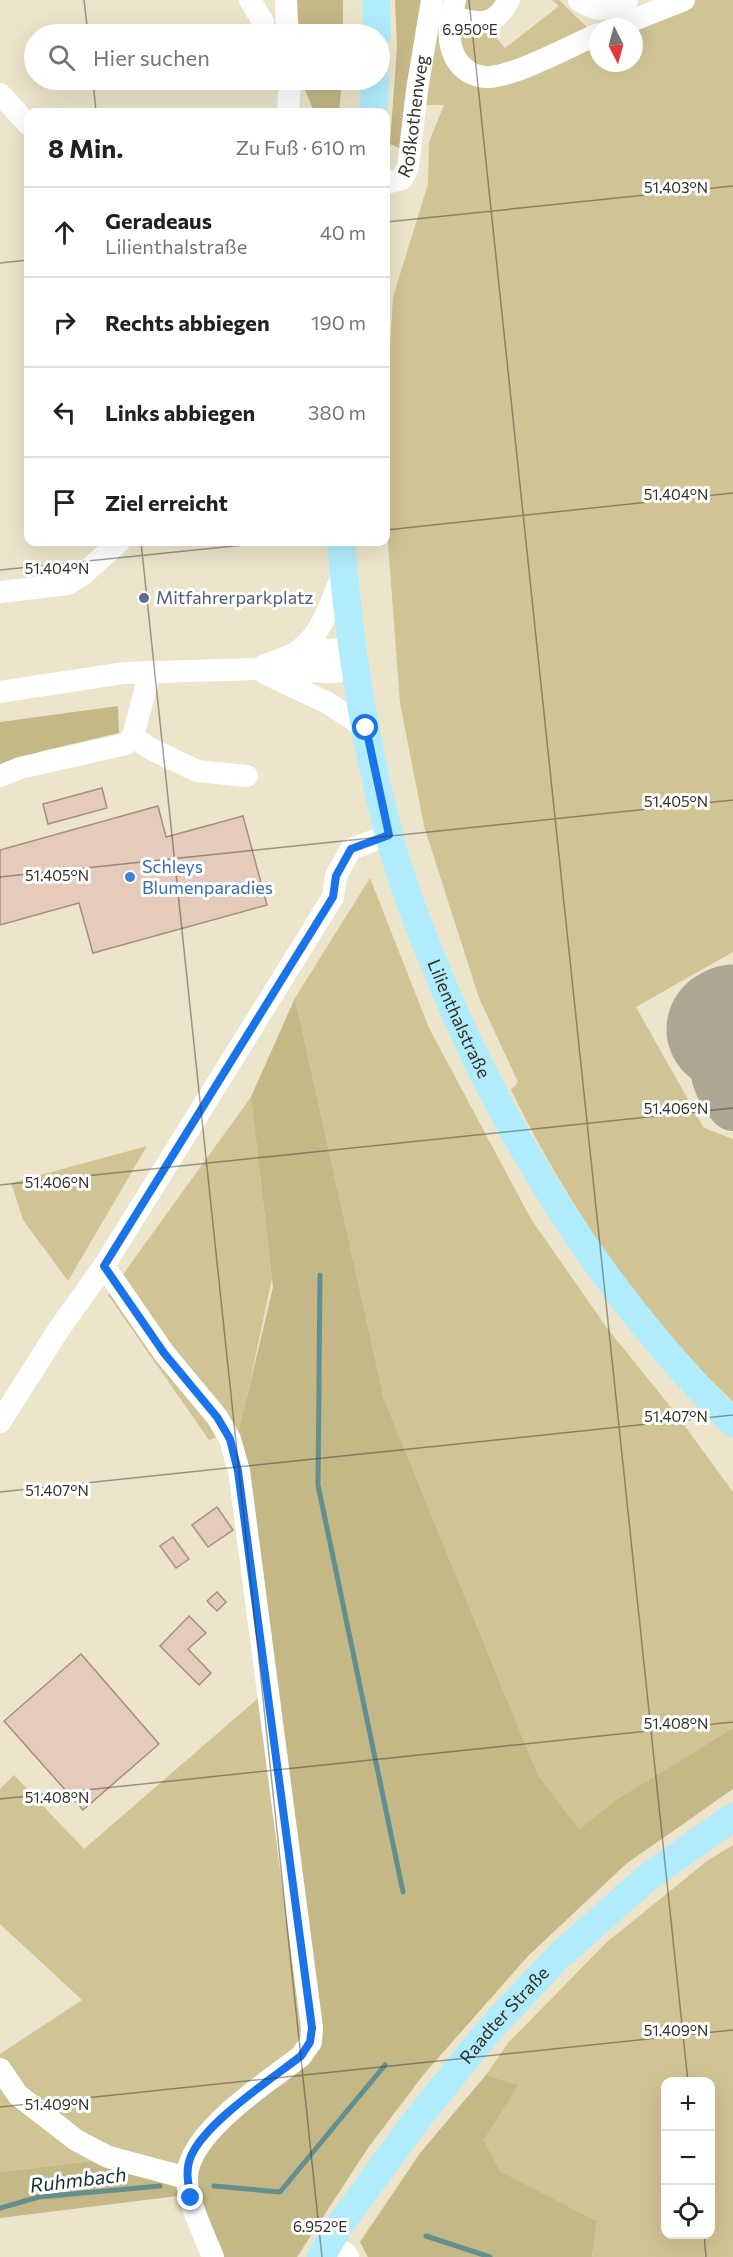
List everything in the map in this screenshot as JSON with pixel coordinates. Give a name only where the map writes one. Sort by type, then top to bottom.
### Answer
[{"type":"main road","points":[[376,0],[377,24]]},
{"type":"main road","points":[[373,108],[374,90]]},
{"type":"main road","name":"Lilienthalstraße","points":[[341,546],[366,728],[389,835],[410,904],[442,984],[474,1055],[522,1146],[593,1259],[661,1348],[733,1423]]},
{"type":"main road","name":"Raadter Straße","points":[[332,2254],[339,2226],[415,2122],[490,2029],[551,1964],[647,1878],[733,1818]]},
{"type":"street","points":[[250,0],[263,22]]},
{"type":"street","points":[[286,0],[287,24]]},
{"type":"street","name":"Roßkothenweg","points":[[390,182],[402,179],[408,167],[417,90],[432,0]]},
{"type":"street","points":[[565,0],[589,20]]},
{"type":"street","points":[[579,0],[592,9],[609,8],[627,0]]},
{"type":"street","points":[[639,18],[684,0]]},
{"type":"street","points":[[509,9],[485,22],[475,24],[453,8],[449,35],[453,55],[462,68],[475,76],[490,77],[511,72],[589,38]]},
{"type":"street","points":[[288,108],[289,90]]},
{"type":"street","points":[[0,94],[24,120]]},
{"type":"street","points":[[0,592],[68,584],[81,576],[115,546]]},
{"type":"street","points":[[256,669],[299,651],[319,629],[344,573]]},
{"type":"street","points":[[299,651],[355,660]]},
{"type":"street","points":[[0,692],[124,673],[256,669],[330,672],[355,660]]},
{"type":"street","points":[[256,669],[328,703],[366,728]]},
{"type":"street","points":[[0,776],[20,768],[126,744],[133,736],[150,672]]},
{"type":"street","points":[[133,736],[149,748],[197,771],[247,776]]},
{"type":"street","points":[[0,1422],[59,1329],[104,1266],[333,897],[336,876],[351,849],[389,835]]},
{"type":"street","points":[[104,1266],[164,1353],[217,1417],[230,1439],[240,1482],[312,2028],[310,2042],[301,2056],[207,2133],[191,2157],[187,2178],[191,2198],[213,2257]]},
{"type":"street","points":[[0,2069],[18,2095],[76,2140],[108,2157],[187,2178]]},
{"type":"shaded area","points":[[297,0],[343,0],[343,24],[298,24]]},
{"type":"shaded area","points":[[395,0],[425,0],[401,149],[390,144],[397,47]]},
{"type":"shaded area","points":[[437,0],[447,0],[462,74],[589,42],[589,72],[643,72],[643,23],[696,0],[733,0],[733,952],[636,1007],[704,1128],[733,1139],[733,1402],[668,1337],[603,1248],[545,1155],[511,1090],[518,1082],[479,998],[424,826],[400,703],[388,546],[390,546],[390,346],[393,297],[428,184],[429,142],[444,105],[423,105]]},
{"type":"shaded area","points":[[465,0],[498,0],[487,13],[464,13]]},
{"type":"shaded area","points":[[552,0],[559,0],[589,30],[495,67],[471,65],[454,29],[493,34],[505,48],[559,6]]},
{"type":"shaded area","points":[[305,90],[341,90],[339,108],[312,107]]},
{"type":"shaded area","points":[[118,706],[119,733],[42,751],[0,766],[0,722]]},
{"type":"shaded area","points":[[370,878],[429,1028],[531,1219],[607,1328],[674,1411],[733,1492],[733,1728],[617,1799],[579,1831],[538,1775],[384,1399],[295,998]]},
{"type":"shaded area","points":[[295,998],[384,1399],[538,1775],[579,1830],[617,1799],[733,1728],[733,1789],[626,1864],[528,1956],[424,2074],[368,2148],[297,2257],[220,2257],[186,2172],[243,2106],[288,2082],[310,2049],[237,1439],[273,1287],[251,1097]]},
{"type":"shaded area","points":[[251,1097],[272,1278],[240,1430],[209,1440],[108,1295]]},
{"type":"shaded area","points":[[147,1146],[68,1281],[23,1220],[11,1183]]},
{"type":"shaded area","points":[[263,1694],[310,2049],[288,2082],[243,2106],[186,2172],[101,2160],[0,2172],[0,2054],[82,2000],[0,1924],[0,1789],[14,1775],[84,1849]]},
{"type":"shaded area","points":[[733,1845],[733,2257],[592,2257],[597,2221],[500,2171],[484,2140],[517,2085],[486,2075],[508,2043],[607,1942],[707,1861]]},
{"type":"shaded area","points":[[486,2075],[518,2085],[484,2140],[500,2171],[597,2221],[592,2257],[368,2257],[360,2242],[420,2153]]},
{"type":"shaded area","points":[[101,2160],[177,2174],[186,2195],[0,2218],[0,2172]]},
{"type":"building","points":[[102,788],[107,808],[48,824],[43,804]]},
{"type":"building","name":"Schleys Blumenparadies","points":[[158,806],[166,837],[243,816],[267,905],[93,953],[79,903],[0,925],[0,850]]},
{"type":"building","points":[[217,1507],[233,1530],[208,1547],[192,1525]]},
{"type":"building","points":[[173,1537],[189,1559],[176,1568],[160,1546]]},
{"type":"building","points":[[217,1592],[226,1602],[217,1611],[207,1601]]},
{"type":"building","points":[[189,1616],[206,1633],[188,1649],[211,1673],[199,1685],[160,1646]]},
{"type":"building","points":[[81,1654],[159,1744],[83,1810],[4,1721]]},
{"type":"waterway","points":[[320,1275],[318,1485],[403,1892]]},
{"type":"waterway","points":[[214,2186],[280,2192],[385,2065]]},
{"type":"waterway","name":"Ruhmbach","points":[[0,2208],[39,2197],[160,2186]]},
{"type":"waterway","name":"Ruhmbach","points":[[426,2236],[490,2257]]},
{"type":"taxiway","points":[[728,1029],[721,1037],[714,1057],[717,1078],[726,1098],[733,1106]]},
{"type":"runway","points":[[728,1029],[733,1026]]},
{"type":"place","name":"Mitfahrerparkplatz","points":[[144,598]]},
{"type":"place","name":"Schleys Blumenparadies","points":[[130,877]]},
{"type":"route","points":[[191,2198],[187,2178],[191,2157],[207,2133],[301,2056],[310,2042],[312,2028],[238,1471],[230,1439],[217,1417],[164,1353],[104,1266],[333,897],[336,876],[351,849],[389,835],[366,728]]}]
